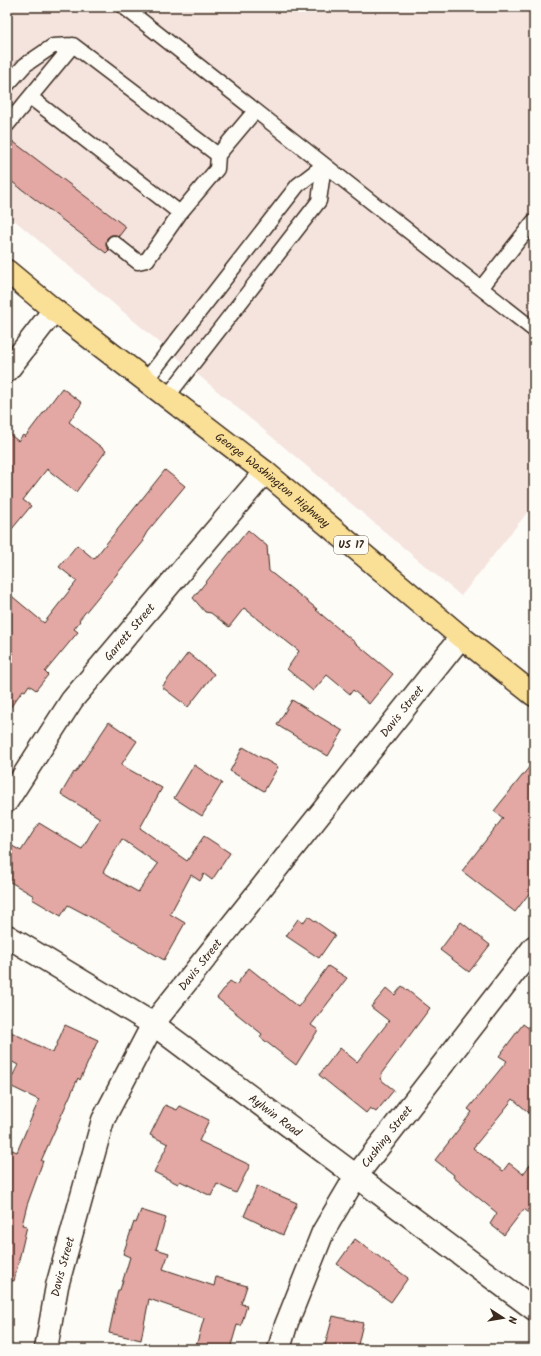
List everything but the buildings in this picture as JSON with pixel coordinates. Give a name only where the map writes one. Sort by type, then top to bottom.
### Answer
[{"type":"main road","name":"George Washington Highway","points":[[7,271],[54,310],[264,472],[461,637],[534,695]]},
{"type":"street","points":[[7,371],[54,310]]},
{"type":"street","name":"Garrett Street","points":[[7,801],[72,700],[264,472]]},
{"type":"street","name":"Davis Street","points":[[46,1349],[57,1286],[103,1120],[153,1024],[461,637]]},
{"type":"street","name":"Aylwin Road","points":[[7,936],[153,1024],[534,1309]]},
{"type":"street","name":"Cushing Street","points":[[279,1349],[286,1325],[322,1232],[356,1176],[534,947]]},
{"type":"lane","points":[[124,7],[534,330]]},
{"type":"lane","points":[[7,85],[25,65],[53,46],[73,45],[218,155]]},
{"type":"lane","points":[[7,125],[73,45]]},
{"type":"lane","points":[[30,97],[180,213]]},
{"type":"lane","points":[[114,243],[138,262],[147,260],[180,213],[217,169],[218,155],[255,111]]},
{"type":"lane","points":[[146,380],[298,185],[324,165]]},
{"type":"lane","points":[[167,397],[319,202],[324,165]]},
{"type":"lane","points":[[482,288],[534,221]]},
{"type":"shaded area","points":[[7,7],[534,7],[534,504],[461,596],[7,214]]}]
